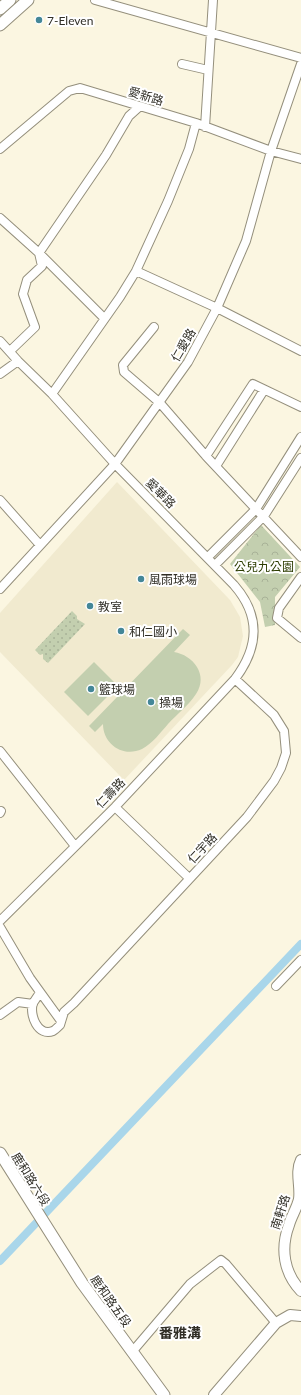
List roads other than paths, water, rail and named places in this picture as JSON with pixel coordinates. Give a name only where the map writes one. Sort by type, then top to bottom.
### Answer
[{"type":"main road","points":[[0,9],[10,0]]},
{"type":"main road","points":[[0,25],[28,0]]},
{"type":"main road","name":"鹿和路六段","points":[[0,1153],[41,1218]]},
{"type":"main road","name":"鹿和路五段","points":[[41,1218],[97,1304],[164,1395]]},
{"type":"street","points":[[95,0],[301,58]]},
{"type":"street","points":[[205,128],[213,0]]},
{"type":"street","points":[[182,64],[208,70]]},
{"type":"street","name":"仁愛路","points":[[0,589],[115,464],[188,362],[217,308],[246,241],[271,151],[301,64]]},
{"type":"street","name":"愛新路","points":[[0,149],[69,91],[80,88],[196,123],[205,128],[271,151],[301,159]]},
{"type":"street","points":[[10,351],[35,327],[23,294],[27,280],[42,266],[39,252],[106,155],[129,116],[139,107]]},
{"type":"street","points":[[52,394],[136,271],[189,149],[196,123]]},
{"type":"street","points":[[0,218],[39,252],[104,318]]},
{"type":"street","points":[[136,271],[217,308],[301,351]]},
{"type":"street","points":[[154,327],[126,360],[122,369],[160,403],[206,456],[301,557]]},
{"type":"street","name":"愛華路","points":[[0,341],[52,394],[115,464],[240,592],[250,609],[252,619],[252,647],[244,668],[235,679]]},
{"type":"street","points":[[0,374],[18,361]]},
{"type":"street","points":[[206,456],[253,384],[301,407]]},
{"type":"street","points":[[216,466],[264,390]]},
{"type":"street","points":[[208,558],[256,509],[301,436]]},
{"type":"street","points":[[215,565],[264,516],[301,458]]},
{"type":"street","points":[[0,500],[40,545]]},
{"type":"street","points":[[301,577],[279,608],[277,618],[301,638]]},
{"type":"street","name":"仁壽路","points":[[0,921],[115,807],[235,679]]},
{"type":"street","name":"仁宇路","points":[[33,1004],[34,1019],[38,1027],[44,1032],[53,1031],[60,1025],[64,1012],[251,811],[274,781],[286,753],[286,739],[280,724],[263,704],[235,679]]},
{"type":"street","points":[[0,751],[75,846]]},
{"type":"street","points":[[115,807],[189,878]]},
{"type":"street","points":[[0,927],[40,992],[61,1021]]},
{"type":"street","points":[[276,986],[301,960]]},
{"type":"street","points":[[0,1015],[18,1002],[33,1004],[40,992]]},
{"type":"street","name":"南軒路","points":[[301,1160],[298,1170],[299,1201],[284,1240],[285,1264],[295,1285],[301,1291]]},
{"type":"street","points":[[132,1352],[190,1284],[220,1260],[226,1264],[276,1323]]},
{"type":"street","points":[[214,1395],[276,1323],[290,1316],[301,1316]]},
{"type":"waterway","points":[[0,1261],[301,944]]},
{"type":"place","name":"7-Eleven","points":[[39,20]]},
{"type":"place","name":"風雨球場","points":[[141,579]]},
{"type":"place","name":"教室","points":[[90,606]]},
{"type":"place","name":"和仁國小","points":[[121,631]]},
{"type":"place","name":"籃球場","points":[[91,689]]},
{"type":"place","name":"操場","points":[[151,702]]},
{"type":"district","name":"番雅溝","points":[[180,1332]]},
{"type":"park label","name":"公兒九公園","points":[[264,566]]}]
